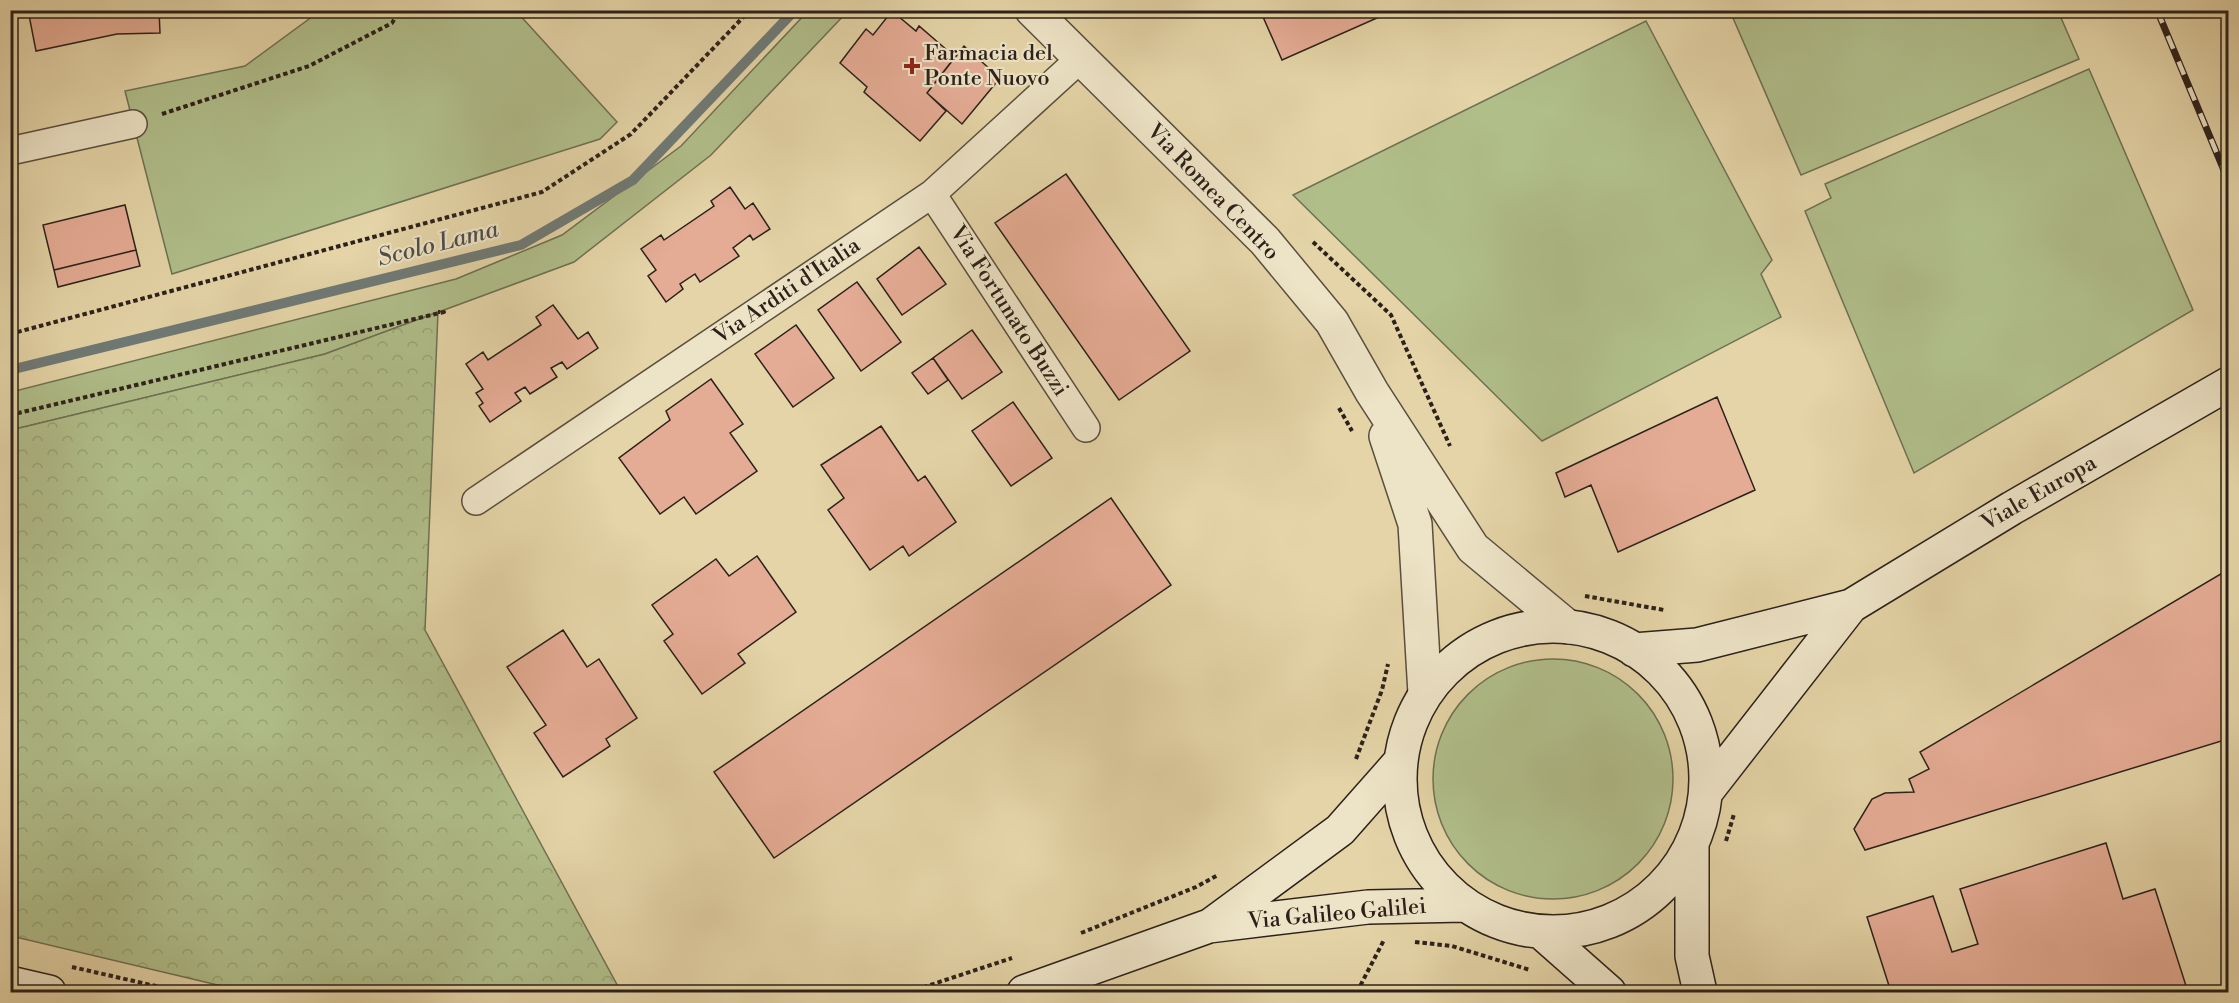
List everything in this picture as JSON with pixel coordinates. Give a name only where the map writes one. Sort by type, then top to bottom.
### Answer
[{"type":"main road","name":"Via Romea Centro","points":[[1032,10],[1265,242],[1332,322],[1372,392],[1473,548],[1568,627]]},
{"type":"main road","name":"Viale Europa","points":[[1634,650],[1697,645],[1851,606],[2012,508],[2229,384]]},
{"type":"main road","name":"Via Romea Centro","points":[[1372,392],[1415,524],[1425,694]]},
{"type":"main road","name":"Viale Europa","points":[[1706,792],[1851,606]]},
{"type":"main road","points":[[1568,627],[1602,634],[1634,650],[1661,670],[1682,697],[1697,726],[1705,759],[1706,792],[1701,819],[1692,844],[1666,882],[1630,912],[1587,928],[1541,932],[1501,924],[1464,905],[1434,877],[1412,842],[1401,803],[1400,762],[1405,738],[1413,716],[1425,694],[1452,663],[1487,641],[1527,628],[1568,627]]},
{"type":"main road","name":"Via Galileo Galilei","points":[[1209,926],[1340,830],[1400,762]]},
{"type":"main road","points":[[1692,844],[1692,956],[1700,993]]},
{"type":"main road","name":"Via Galileo Galilei","points":[[1024,993],[1209,926],[1368,908],[1464,905]]},
{"type":"main road","points":[[1541,932],[1609,993]]},
{"type":"main road","points":[[10,983],[49,993]]},
{"type":"street","name":"Via Arditi d'Italia","points":[[476,501],[932,194],[1081,58]]},
{"type":"street","points":[[10,151],[133,123]]},
{"type":"street","name":"Via Fortunato Buzzi","points":[[932,194],[1086,428]]},
{"type":"path","points":[[133,123],[309,66],[392,23],[400,10]]},
{"type":"path","points":[[10,334],[542,192],[631,134],[750,10]]},
{"type":"path","points":[[10,415],[444,312],[438,312]]},
{"type":"path","points":[[1391,315],[1452,450]]},
{"type":"path","points":[[1338,405],[1355,436]]},
{"type":"path","points":[[1579,595],[1664,610]]},
{"type":"path","points":[[1354,764],[1382,690],[1389,657]]},
{"type":"path","points":[[1079,934],[1196,887],[1226,871]]},
{"type":"path","points":[[1357,993],[1385,939]]},
{"type":"path","points":[[1407,941],[1452,946],[1528,969],[1537,975]]},
{"type":"path","points":[[909,993],[1015,957]]},
{"type":"path","points":[[68,966],[182,993]]},
{"type":"green space","points":[[320,11],[516,11],[617,122],[600,139],[172,274],[125,91],[245,66]]},
{"type":"green space","points":[[808,11],[848,11],[711,155],[574,262],[325,354],[11,430],[11,392],[456,279],[562,235],[681,146]]},
{"type":"green space","points":[[1730,11],[2058,11],[2079,59],[1801,175]]},
{"type":"green space","points":[[1646,21],[1772,260],[1761,274],[1781,317],[1542,441],[1293,195]]},
{"type":"green space","points":[[2089,69],[2193,310],[1914,473],[1805,211],[1831,198],[1825,184]]},
{"type":"green space","points":[[438,312],[425,630],[621,992],[247,992],[11,936],[11,430],[325,354]]},
{"type":"green space","points":[[1553,659],[1576,661],[1599,668],[1620,679],[1638,694],[1653,712],[1664,733],[1671,756],[1673,779],[1671,802],[1664,825],[1653,846],[1638,864],[1620,879],[1599,890],[1576,897],[1553,899],[1530,897],[1507,890],[1486,879],[1468,864],[1453,846],[1442,825],[1435,802],[1433,779],[1435,756],[1442,733],[1453,712],[1468,694],[1486,679],[1507,668],[1530,661]]},
{"type":"building","points":[[28,10],[159,10],[160,33],[117,34],[36,51]]},
{"type":"building","points":[[1260,10],[1395,10],[1282,60]]},
{"type":"building","points":[[892,11],[916,31],[919,26],[955,57],[927,93],[946,111],[920,141],[864,92],[867,87],[840,63],[866,29],[873,35]]},
{"type":"building","points":[[964,46],[1000,78],[962,124],[927,93]]},
{"type":"building","points":[[1066,174],[1190,351],[1119,400],[995,223]]},
{"type":"building","points":[[730,187],[745,209],[753,203],[770,229],[753,240],[750,235],[733,248],[739,256],[700,282],[695,274],[680,284],[683,289],[666,302],[648,276],[656,270],[641,249],[661,235],[664,240],[714,206],[711,201]]},
{"type":"building","points":[[125,205],[136,250],[54,270],[43,225]]},
{"type":"building","points":[[919,247],[946,284],[902,315],[877,279]]},
{"type":"building","points":[[136,250],[140,266],[58,287],[54,270]]},
{"type":"building","points":[[857,282],[901,342],[861,371],[818,310]]},
{"type":"building","points":[[553,305],[578,339],[588,332],[598,348],[567,369],[562,362],[551,368],[557,377],[530,394],[525,387],[515,393],[521,401],[490,422],[479,406],[483,403],[476,393],[483,389],[466,364],[483,352],[488,360],[541,325],[536,317]]},
{"type":"building","points":[[796,325],[834,378],[793,407],[755,354]]},
{"type":"building","points":[[972,330],[1002,372],[962,399],[933,358]]},
{"type":"building","points":[[933,358],[948,380],[928,394],[912,373]]},
{"type":"building","points":[[711,379],[743,424],[730,433],[757,471],[696,514],[684,497],[660,514],[619,458],[670,420],[666,411]]},
{"type":"building","points":[[1717,397],[1755,490],[1618,552],[1591,485],[1565,497],[1556,473]]},
{"type":"building","points":[[1013,402],[1052,458],[1011,486],[972,431]]},
{"type":"building","points":[[881,426],[918,481],[925,476],[956,522],[909,556],[903,546],[870,570],[828,510],[844,498],[821,465]]},
{"type":"building","points":[[1111,498],[1171,585],[774,858],[714,772]]},
{"type":"building","points":[[757,556],[796,612],[738,654],[745,663],[702,694],[664,641],[673,634],[652,605],[716,559],[729,576]]},
{"type":"building","points":[[2224,572],[2228,580],[2228,739],[1865,850],[1854,829],[1872,799],[1885,793],[1914,792],[1909,779],[1929,769],[1920,752]]},
{"type":"building","points":[[563,630],[587,667],[599,659],[637,718],[606,739],[610,746],[563,777],[534,733],[546,725],[507,667]]},
{"type":"building","points":[[2106,843],[2123,899],[2155,889],[2188,992],[1891,992],[1867,917],[1933,896],[1952,952],[1978,944],[1960,889]]},
{"type":"waterway","name":"Scolo Lama","points":[[10,370],[521,245],[633,180],[795,10]]},
{"type":"railway","points":[[2157,10],[2228,180]]},
{"type":"place","name":"Farmacia del Ponte Nuovo","points":[[912,66]]}]
